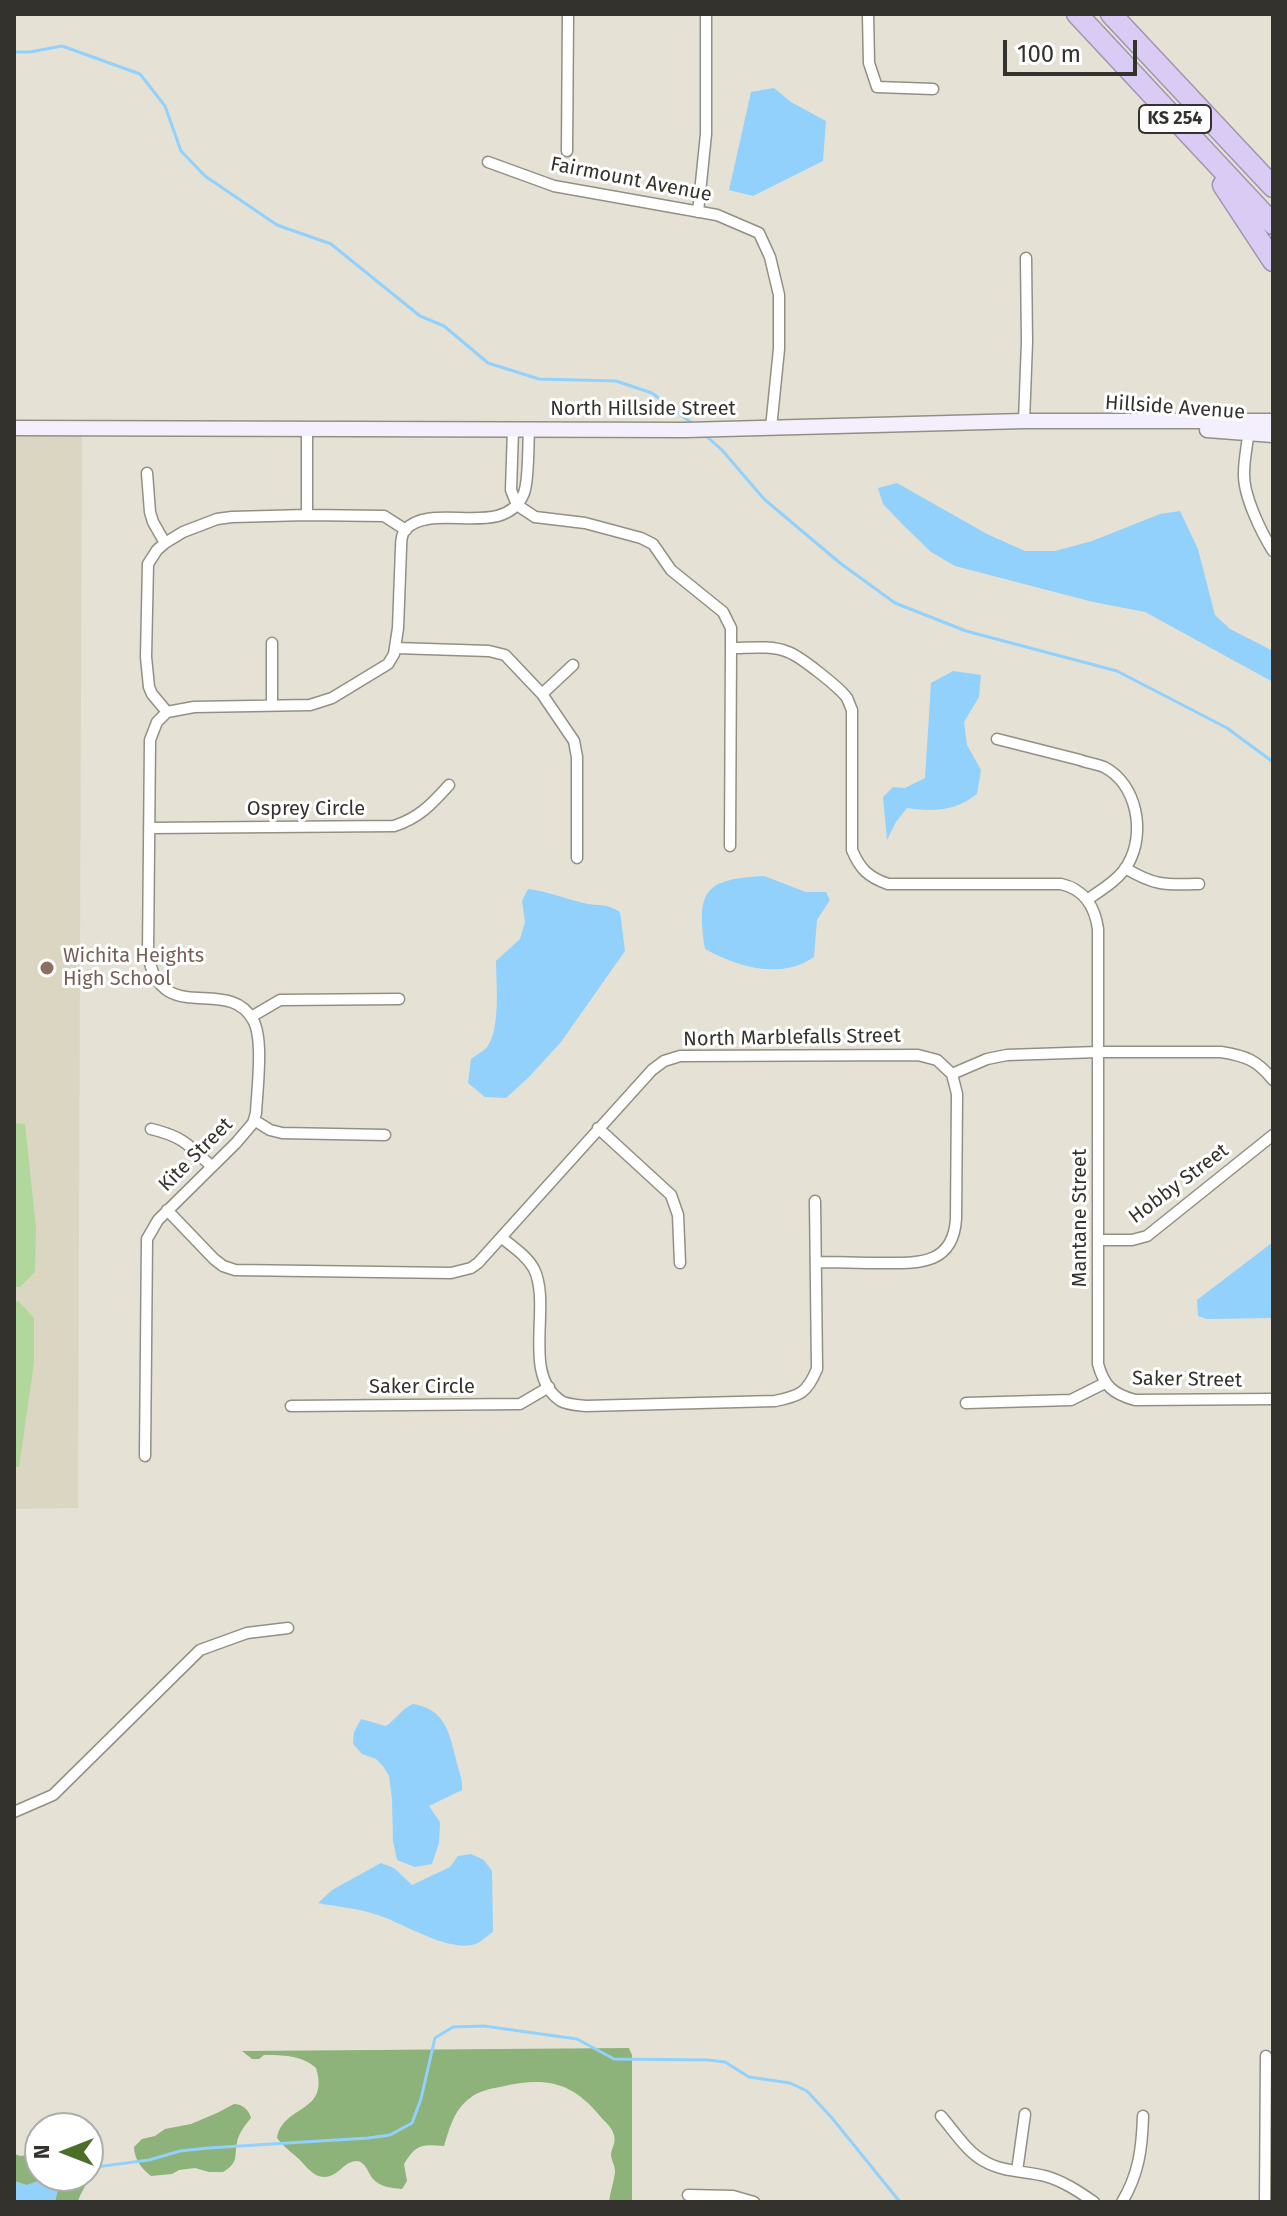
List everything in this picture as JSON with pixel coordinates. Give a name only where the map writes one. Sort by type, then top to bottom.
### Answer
[{"type":"highway","name":"KS 254","points":[[1077,14],[1273,224]]},
{"type":"highway","name":"KS 254","points":[[1111,14],[1273,187]]},
{"type":"highway","points":[[1189,96],[1208,107],[1273,176]]},
{"type":"highway","points":[[1166,108],[1204,157],[1273,261]]},
{"type":"main road","name":"North Hillside Street","points":[[14,428],[685,430],[1074,421]]},
{"type":"main road","name":"Hillside Avenue","points":[[1074,421],[1249,427],[1273,435]]},
{"type":"main road","points":[[1249,427],[1273,421]]},
{"type":"street","points":[[567,151],[568,14]]},
{"type":"street","points":[[698,212],[706,134],[706,14]]},
{"type":"street","points":[[868,14],[869,63],[877,87],[933,89]]},
{"type":"street","name":"Fairmount Avenue","points":[[488,162],[554,186],[717,215],[759,233],[770,257],[779,295],[779,349],[771,428]]},
{"type":"street","points":[[1024,421],[1026,258]]},
{"type":"street","points":[[1249,427],[1245,484],[1273,551]]},
{"type":"street","points":[[307,429],[307,515]]},
{"type":"street","points":[[513,430],[511,490],[517,505],[535,517],[585,523],[653,544],[671,570],[723,612],[731,628],[730,846]]},
{"type":"street","points":[[399,999],[280,1000],[251,1017],[230,1002],[177,996],[163,989],[155,980],[148,954],[151,732],[167,712],[194,707],[310,705],[332,698],[388,664],[396,648],[401,548],[406,530],[422,520],[494,517],[507,513],[517,505],[525,491],[529,430]]},
{"type":"street","points":[[147,473],[150,512],[165,543]]},
{"type":"street","points":[[167,712],[149,687],[146,657],[148,564],[165,543],[183,532],[217,519],[384,516],[406,530]]},
{"type":"street","points":[[272,643],[272,705]]},
{"type":"street","points":[[396,648],[489,651],[505,655],[542,694],[574,741],[577,757],[577,858]]},
{"type":"street","points":[[731,648],[787,651],[847,699],[852,710],[852,850],[861,869],[869,876],[888,884],[1061,884],[1072,887],[1087,900],[1125,868],[1134,850],[1137,819],[1127,789],[1104,767],[997,739]]},
{"type":"street","points":[[542,694],[573,665]]},
{"type":"street","name":"Osprey Circle","points":[[149,828],[394,826],[424,812],[449,785]]},
{"type":"street","points":[[1125,868],[1152,883],[1199,884]]},
{"type":"street","name":"Mantane Street","points":[[1087,900],[1098,929],[1098,1364],[1105,1383]]},
{"type":"street","name":"Kite Street","points":[[145,1456],[147,1239],[152,1226],[236,1143],[254,1120],[259,1046],[251,1017]]},
{"type":"street","points":[[817,1262],[919,1262],[936,1257],[949,1245],[955,1233],[956,1219],[957,1094],[952,1074],[982,1061],[999,1056],[1098,1052],[1221,1052],[1237,1054],[1262,1066],[1273,1080]]},
{"type":"street","name":"North Marblefalls Street","points":[[167,1210],[214,1259],[223,1266],[241,1271],[451,1273],[478,1263],[658,1065],[677,1056],[918,1055],[937,1060],[952,1074]]},
{"type":"street","points":[[254,1120],[282,1133],[385,1135]]},
{"type":"street","points":[[598,1128],[671,1195],[678,1215],[680,1263]]},
{"type":"street","points":[[151,1129],[184,1140],[211,1166]]},
{"type":"street","name":"Hobby Street","points":[[1098,1240],[1136,1240],[1147,1236],[1273,1135]]},
{"type":"street","points":[[502,1238],[527,1260],[537,1279],[540,1291],[541,1373],[563,1403],[586,1406],[775,1401],[795,1397],[809,1387],[817,1369],[815,1201]]},
{"type":"street","points":[[966,1403],[1071,1400],[1105,1383]]},
{"type":"street","name":"Saker Street","points":[[1105,1383],[1119,1395],[1135,1400],[1273,1399]]},
{"type":"street","name":"Saker Circle","points":[[291,1406],[520,1404],[549,1387]]},
{"type":"street","points":[[14,1812],[53,1795],[200,1650],[247,1633],[288,1628]]},
{"type":"street","points":[[1265,2202],[1266,2056]]},
{"type":"street","points":[[1017,2171],[1025,2114]]},
{"type":"street","points":[[941,2116],[985,2162],[1057,2180],[1094,2202]]},
{"type":"street","points":[[1122,2202],[1138,2167],[1143,2116]]},
{"type":"street","points":[[688,2195],[733,2196],[754,2202]]},
{"type":"shaded area","name":"Wichita Heights High School","points":[[14,427],[82,427],[78,1508],[14,1509]]},
{"type":"green space","points":[[14,1123],[25,1124],[36,1228],[35,1272],[20,1287],[14,1287]]},
{"type":"green space","points":[[18,1301],[34,1318],[34,1362],[19,1467],[14,1467],[14,1302]]},
{"type":"green space","points":[[629,2048],[632,2055],[632,2202],[609,2202],[615,2172],[611,2154],[614,2138],[610,2127],[578,2095],[567,2088],[543,2082],[492,2089],[470,2098],[456,2113],[444,2146],[420,2147],[408,2157],[404,2164],[407,2181],[402,2189],[379,2184],[357,2161],[330,2176],[320,2177],[277,2138],[288,2119],[317,2094],[319,2083],[316,2068],[304,2060],[278,2055],[252,2059],[242,2051]]},
{"type":"green space","points":[[234,2104],[245,2108],[251,2118],[239,2135],[234,2162],[223,2172],[195,2168],[151,2176],[139,2163],[134,2147],[142,2139],[155,2136],[165,2129],[191,2124]]},
{"type":"green space","points":[[14,2154],[24,2156],[24,2184],[14,2181]]},
{"type":"green space","points":[[57,2192],[82,2192],[78,2202],[55,2202]]},
{"type":"water","points":[[774,88],[791,102],[826,121],[823,161],[753,196],[729,190],[751,92]]},
{"type":"water","points":[[897,483],[987,534],[1025,551],[1055,551],[1092,541],[1160,514],[1180,511],[1198,549],[1215,615],[1230,629],[1273,651],[1273,682],[1145,612],[1093,602],[955,566],[931,552],[883,504],[878,488]]},
{"type":"water","points":[[953,671],[981,675],[979,697],[964,722],[967,745],[981,770],[977,794],[961,804],[944,809],[907,808],[887,840],[883,797],[893,787],[905,788],[925,778],[931,683]]},
{"type":"water","points":[[764,876],[806,892],[826,892],[830,900],[817,920],[814,957],[801,964],[773,969],[745,966],[705,949],[702,913],[709,892],[729,880]]},
{"type":"water","points":[[528,889],[606,906],[620,912],[625,951],[561,1042],[529,1077],[506,1098],[485,1097],[468,1083],[471,1059],[486,1048],[491,1039],[497,1005],[496,961],[520,939],[525,922],[522,901]]},
{"type":"water","points":[[1273,1242],[1273,1318],[1207,1319],[1198,1316],[1197,1300]]},
{"type":"water","points":[[413,1704],[432,1711],[444,1723],[462,1786],[462,1790],[429,1806],[440,1822],[439,1843],[432,1864],[415,1867],[397,1860],[389,1776],[376,1759],[362,1754],[353,1744],[354,1732],[361,1719],[386,1726]]},
{"type":"water","points":[[471,1854],[484,1860],[492,1871],[493,1932],[478,1943],[467,1946],[442,1942],[370,1913],[318,1903],[332,1890],[381,1863],[394,1868],[412,1885],[450,1867],[458,1856]]},
{"type":"water","points":[[14,2181],[24,2184],[24,2192],[58,2192],[55,2202],[14,2202]]},
{"type":"waterway","points":[[14,52],[62,46],[140,74],[165,106],[181,151],[205,176],[277,225],[331,244],[420,316],[444,326],[488,363],[539,379],[616,381],[652,393],[693,424]]},
{"type":"waterway","points":[[705,435],[764,499],[840,563],[895,603],[966,631],[1117,671],[1227,728],[1273,762]]},
{"type":"waterway","points":[[104,2166],[149,2160],[180,2151],[390,2135],[412,2123],[421,2099],[435,2038],[453,2027],[484,2026],[577,2039],[614,2059],[725,2062],[749,2077],[790,2083],[807,2091],[832,2118],[900,2202]]},
{"type":"place","name":"Wichita Heights High School","points":[[47,968]]}]
